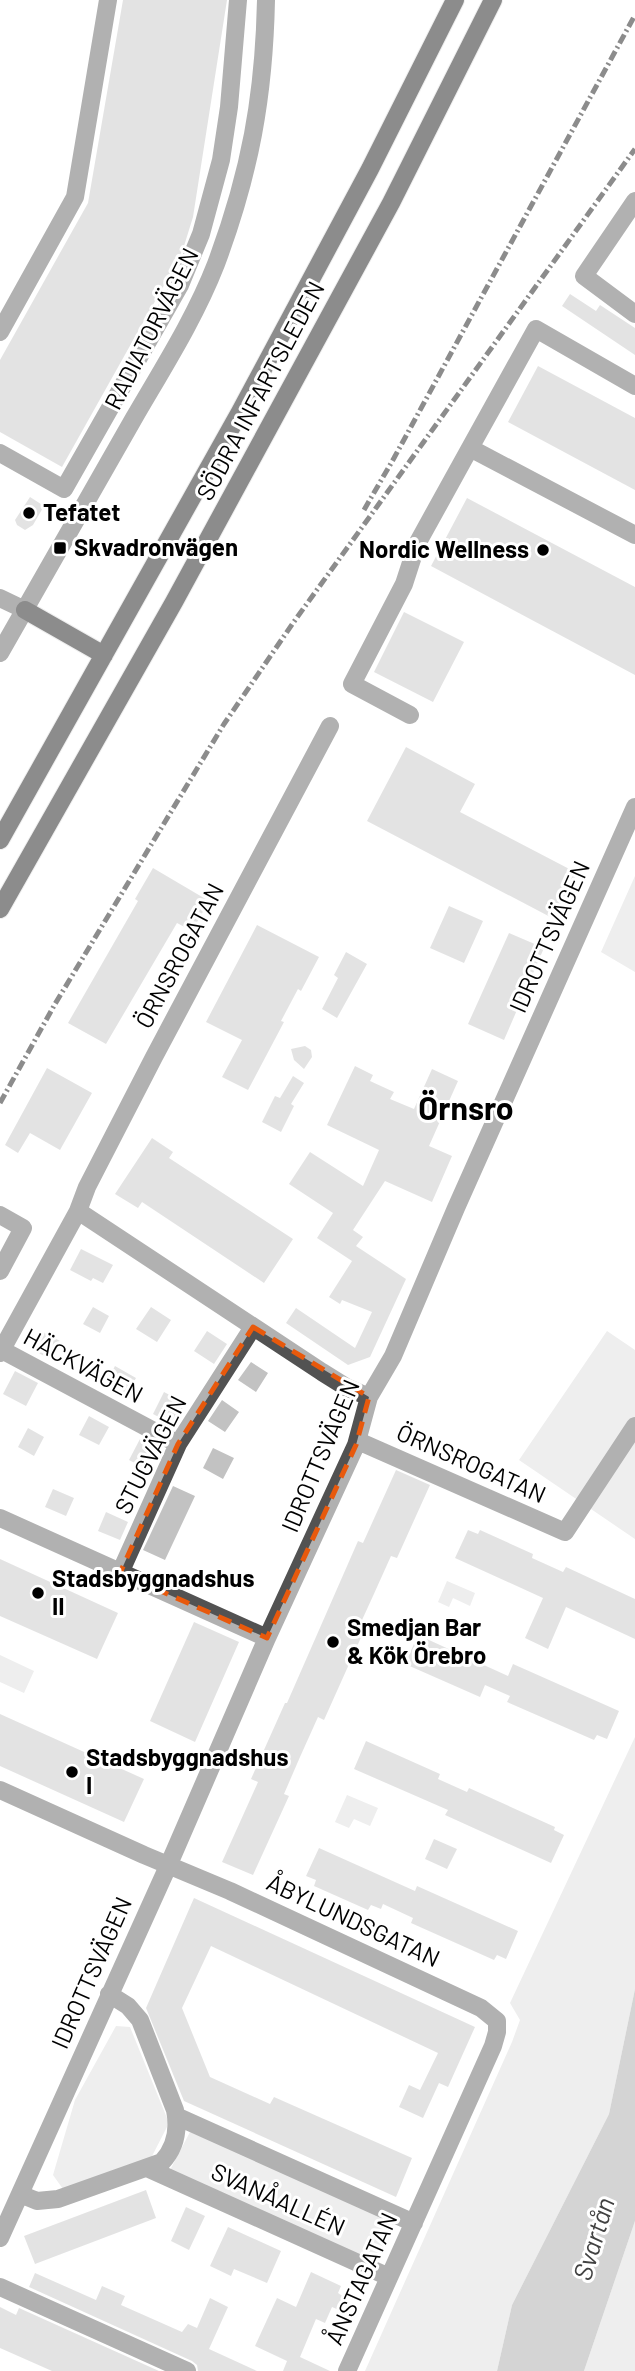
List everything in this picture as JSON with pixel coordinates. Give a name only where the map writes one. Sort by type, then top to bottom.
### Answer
[{"type":"main road","name":"SÖDRA INFARTSLEDEN","points":[[0,840],[290,318],[370,169],[455,0]]},
{"type":"main road","name":"SÖDRA INFARTSLEDEN","points":[[0,909],[181,590],[285,399],[391,203],[493,0]]},
{"type":"main road","points":[[25,610],[104,655]]},
{"type":"street","points":[[0,332],[75,197],[108,0]]},
{"type":"street","points":[[0,453],[64,489],[180,285],[201,234],[221,160],[229,107],[238,0]]},
{"type":"street","name":"RADIATORVÄGEN","points":[[0,653],[183,333],[215,267],[253,142],[262,78],[266,0]]},
{"type":"street","points":[[635,201],[584,276],[635,314]]},
{"type":"street","points":[[410,715],[352,684],[404,584],[417,544],[536,329],[635,386]]},
{"type":"street","points":[[470,448],[635,535]]},
{"type":"street","points":[[0,598],[25,610]]},
{"type":"street","name":"ÖRNSROGATAN","points":[[2,1344],[78,1211],[154,1057],[330,726]]},
{"type":"street","name":"IDROTTSVÄGEN","points":[[0,2238],[169,1864],[267,1638],[358,1441],[369,1397],[393,1356],[635,807]]},
{"type":"street","points":[[78,1211],[346,1387],[369,1397]]},
{"type":"street","points":[[0,1215],[23,1228],[0,1271]]},
{"type":"street","name":"STUGVÄGEN","points":[[120,1573],[178,1444],[253,1327]]},
{"type":"street","name":"HÄCKVÄGEN","points":[[2,1344],[178,1444]]},
{"type":"street","name":"ÖRNSROGATAN","points":[[358,1441],[565,1532],[635,1426]]},
{"type":"street","points":[[0,1518],[267,1638]]},
{"type":"street","name":"ÅBYLUNDSGATAN","points":[[0,1790],[169,1864],[481,2008],[497,2021],[493,2046],[417,2216]]},
{"type":"street","points":[[20,2193],[37,2201],[58,2199],[162,2162],[170,2153],[178,2125],[176,2116],[140,2020],[128,2006],[109,1994]]},
{"type":"street","name":"SVANÅALLÉN","points":[[176,2116],[417,2216]]},
{"type":"street","name":"SVANÅALLÉN","points":[[146,2168],[389,2277]]},
{"type":"street","name":"ÅNSTAGATAN","points":[[347,2371],[417,2216]]},
{"type":"street","points":[[0,2287],[187,2371]]},
{"type":"highlighted area","points":[[253,1327],[369,1397],[356,1445],[267,1638],[120,1573],[178,1444]]},
{"type":"shaded area","points":[[635,876],[635,972],[601,952]]},
{"type":"shaded area","points":[[607,1331],[635,1350],[635,1539],[519,1460]]},
{"type":"shaded area","points":[[447,1581],[475,1593],[470,1606],[453,1598],[449,1607],[438,1602]]},
{"type":"shaded area","points":[[0,1655],[34,1671],[24,1693],[0,1682]]},
{"type":"shaded area","points":[[635,1737],[635,1989],[609,2114],[512,2305],[497,2371],[365,2371],[512,2042],[520,2020],[510,2003]]},
{"type":"shaded area","points":[[347,1795],[378,1808],[370,1826],[354,1819],[349,1828],[335,1822]]},
{"type":"shaded area","points":[[116,2026],[130,2027],[169,2123],[148,2164],[63,2189],[53,2175],[75,2100]]},
{"type":"shaded area","points":[[190,2132],[396,2219],[376,2265],[169,2172]]},
{"type":"shaded area","points":[[635,2221],[635,2371],[584,2371]]},
{"type":"water","name":"Svartån","points":[[635,1989],[635,2221],[584,2371],[497,2371],[512,2305],[609,2114]]},
{"type":"building","points":[[123,0],[227,0],[193,217],[184,246],[62,467],[0,432],[0,360],[88,203]]},
{"type":"building","points":[[570,294],[596,311],[600,305],[635,328],[635,355],[562,306]]},
{"type":"building","points":[[538,366],[635,418],[635,490],[508,422]]},
{"type":"building","name":"Tefatet","points":[[30,497],[44,506],[33,525],[25,530],[17,525],[15,520]]},
{"type":"building","points":[[467,498],[635,587],[635,675],[431,566]]},
{"type":"building","points":[[404,612],[464,642],[433,702],[374,672]]},
{"type":"building","points":[[406,747],[475,784],[460,812],[577,873],[556,920],[367,821]]},
{"type":"building","points":[[153,868],[209,901],[192,931],[177,923],[106,1044],[68,1023],[138,901],[135,899]]},
{"type":"building","points":[[449,906],[483,921],[464,963],[430,948]]},
{"type":"building","points":[[257,925],[319,957],[301,991],[298,989],[248,1090],[222,1077],[242,1040],[206,1022]]},
{"type":"building","points":[[509,933],[544,948],[504,1040],[468,1024]]},
{"type":"building","points":[[346,952],[367,964],[337,1018],[322,1009],[338,978],[334,975]]},
{"type":"building","points":[[305,1046],[311,1050],[312,1057],[304,1069],[294,1060],[291,1049]]},
{"type":"building","points":[[355,1066],[373,1075],[370,1081],[394,1092],[390,1099],[414,1109],[432,1069],[458,1081],[429,1146],[452,1156],[432,1202],[385,1181],[353,1230],[363,1237],[356,1246],[406,1279],[370,1357],[348,1365],[286,1323],[296,1308],[355,1348],[372,1312],[342,1300],[340,1304],[329,1297],[352,1261],[317,1238],[333,1213],[289,1184],[310,1152],[363,1186],[379,1150],[327,1125]]},
{"type":"building","points":[[47,1068],[92,1093],[60,1150],[30,1133],[18,1153],[5,1145]]},
{"type":"building","points":[[293,1076],[304,1083],[291,1104],[294,1106],[281,1132],[262,1122],[275,1096],[280,1098]]},
{"type":"building","points":[[152,1138],[173,1152],[169,1158],[293,1239],[264,1283],[142,1202],[138,1208],[115,1194]]},
{"type":"building","points":[[81,1249],[113,1265],[103,1283],[93,1278],[91,1281],[70,1270]]},
{"type":"building","points":[[93,1307],[109,1316],[100,1333],[83,1324]]},
{"type":"building","points":[[151,1307],[171,1320],[157,1342],[136,1329]]},
{"type":"building","points":[[39,1330],[60,1341],[50,1359],[29,1348]]},
{"type":"building","points":[[207,1331],[227,1344],[214,1364],[194,1351]]},
{"type":"building","points":[[251,1362],[268,1373],[256,1392],[238,1380]]},
{"type":"building","points":[[115,1366],[136,1378],[126,1396],[105,1384]]},
{"type":"building","points":[[15,1371],[38,1383],[26,1406],[3,1394]]},
{"type":"building","points":[[164,1392],[185,1403],[174,1425],[153,1414]]},
{"type":"building","points":[[222,1400],[239,1412],[225,1432],[208,1421]]},
{"type":"building","points":[[89,1416],[109,1427],[99,1445],[79,1435]]},
{"type":"building","points":[[28,1428],[44,1437],[34,1456],[18,1447]]},
{"type":"building","points":[[140,1439],[157,1448],[146,1469],[129,1460]]},
{"type":"building","points":[[213,1448],[234,1458],[223,1479],[203,1468]]},
{"type":"building","points":[[396,1470],[430,1485],[397,1558],[391,1556],[357,1631],[363,1633],[324,1720],[318,1717],[284,1794],[289,1796],[253,1875],[222,1862],[258,1782],[251,1779],[358,1541],[363,1543]]},
{"type":"building","points":[[173,1486],[195,1496],[165,1560],[143,1550]]},
{"type":"building","points":[[53,1489],[74,1498],[66,1516],[45,1507]]},
{"type":"building","points":[[106,1512],[128,1522],[120,1540],[98,1531]]},
{"type":"building","points":[[468,1530],[478,1534],[480,1530],[533,1554],[532,1558],[563,1572],[566,1567],[635,1599],[635,1639],[566,1607],[548,1649],[525,1638],[543,1598],[455,1558]]},
{"type":"building","name":"Stadsbyggnadshus II","points":[[0,1559],[118,1613],[97,1659],[0,1616]]},
{"type":"building","points":[[194,1622],[239,1642],[195,1742],[150,1721]]},
{"type":"building","points":[[418,1635],[508,1676],[513,1664],[619,1711],[607,1739],[597,1735],[594,1740],[507,1702],[510,1696],[485,1685],[480,1697],[405,1664]]},
{"type":"building","name":"Stadsbyggnadshus I","points":[[0,1714],[144,1779],[124,1822],[0,1766]]},
{"type":"building","points":[[366,1741],[440,1774],[438,1779],[467,1792],[469,1788],[555,1827],[554,1830],[564,1835],[551,1863],[445,1815],[448,1810],[354,1769]]},
{"type":"building","points":[[434,1839],[457,1849],[447,1869],[425,1859]]},
{"type":"building","points":[[319,1848],[415,1891],[417,1886],[518,1931],[506,1959],[497,1955],[494,1960],[411,1923],[413,1918],[383,1904],[381,1909],[371,1905],[368,1910],[314,1886],[316,1880],[306,1876]]},
{"type":"building","points":[[194,1898],[475,2027],[448,2087],[439,2083],[423,2118],[399,2107],[409,2085],[420,2090],[438,2053],[211,1946],[182,2008],[210,2077],[270,2104],[274,2097],[412,2158],[396,2197],[184,2101],[146,2008]]},
{"type":"building","points":[[146,2190],[156,2218],[35,2264],[24,2236]]},
{"type":"building","points":[[186,2207],[205,2216],[189,2250],[171,2241]]},
{"type":"building","points":[[228,2227],[281,2251],[267,2283],[234,2269],[231,2276],[210,2266]]},
{"type":"building","points":[[311,2272],[341,2286],[338,2293],[344,2297],[339,2310],[332,2307],[325,2323],[316,2319],[300,2357],[330,2371],[283,2371],[287,2361],[255,2346],[277,2298],[296,2307]]},
{"type":"building","points":[[35,2273],[96,2300],[102,2286],[125,2296],[121,2305],[182,2332],[188,2324],[197,2328],[210,2298],[228,2307],[209,2349],[257,2371],[198,2371],[197,2365],[192,2361],[29,2287]]},
{"type":"building","points":[[0,2307],[16,2315],[19,2308],[159,2371],[52,2371],[0,2348]]},
{"type":"railway","points":[[364,510],[635,15]]},
{"type":"railway","points":[[0,1103],[55,1004],[224,724],[293,623],[635,149]]},
{"type":"place","name":"Tefatet","points":[[29,513]]},
{"type":"place","name":"Skvadronvägen","points":[[60,548]]},
{"type":"place","name":"Nordic Wellness","points":[[543,550]]},
{"type":"place","name":"Stadsbyggnadshus II","points":[[38,1593]]},
{"type":"place","name":"Smedjan Bar & Kök Örebro","points":[[333,1642]]},
{"type":"place","name":"Stadsbyggnadshus I","points":[[72,1772]]},
{"type":"district","name":"Örnsro","points":[[466,1109]]}]
